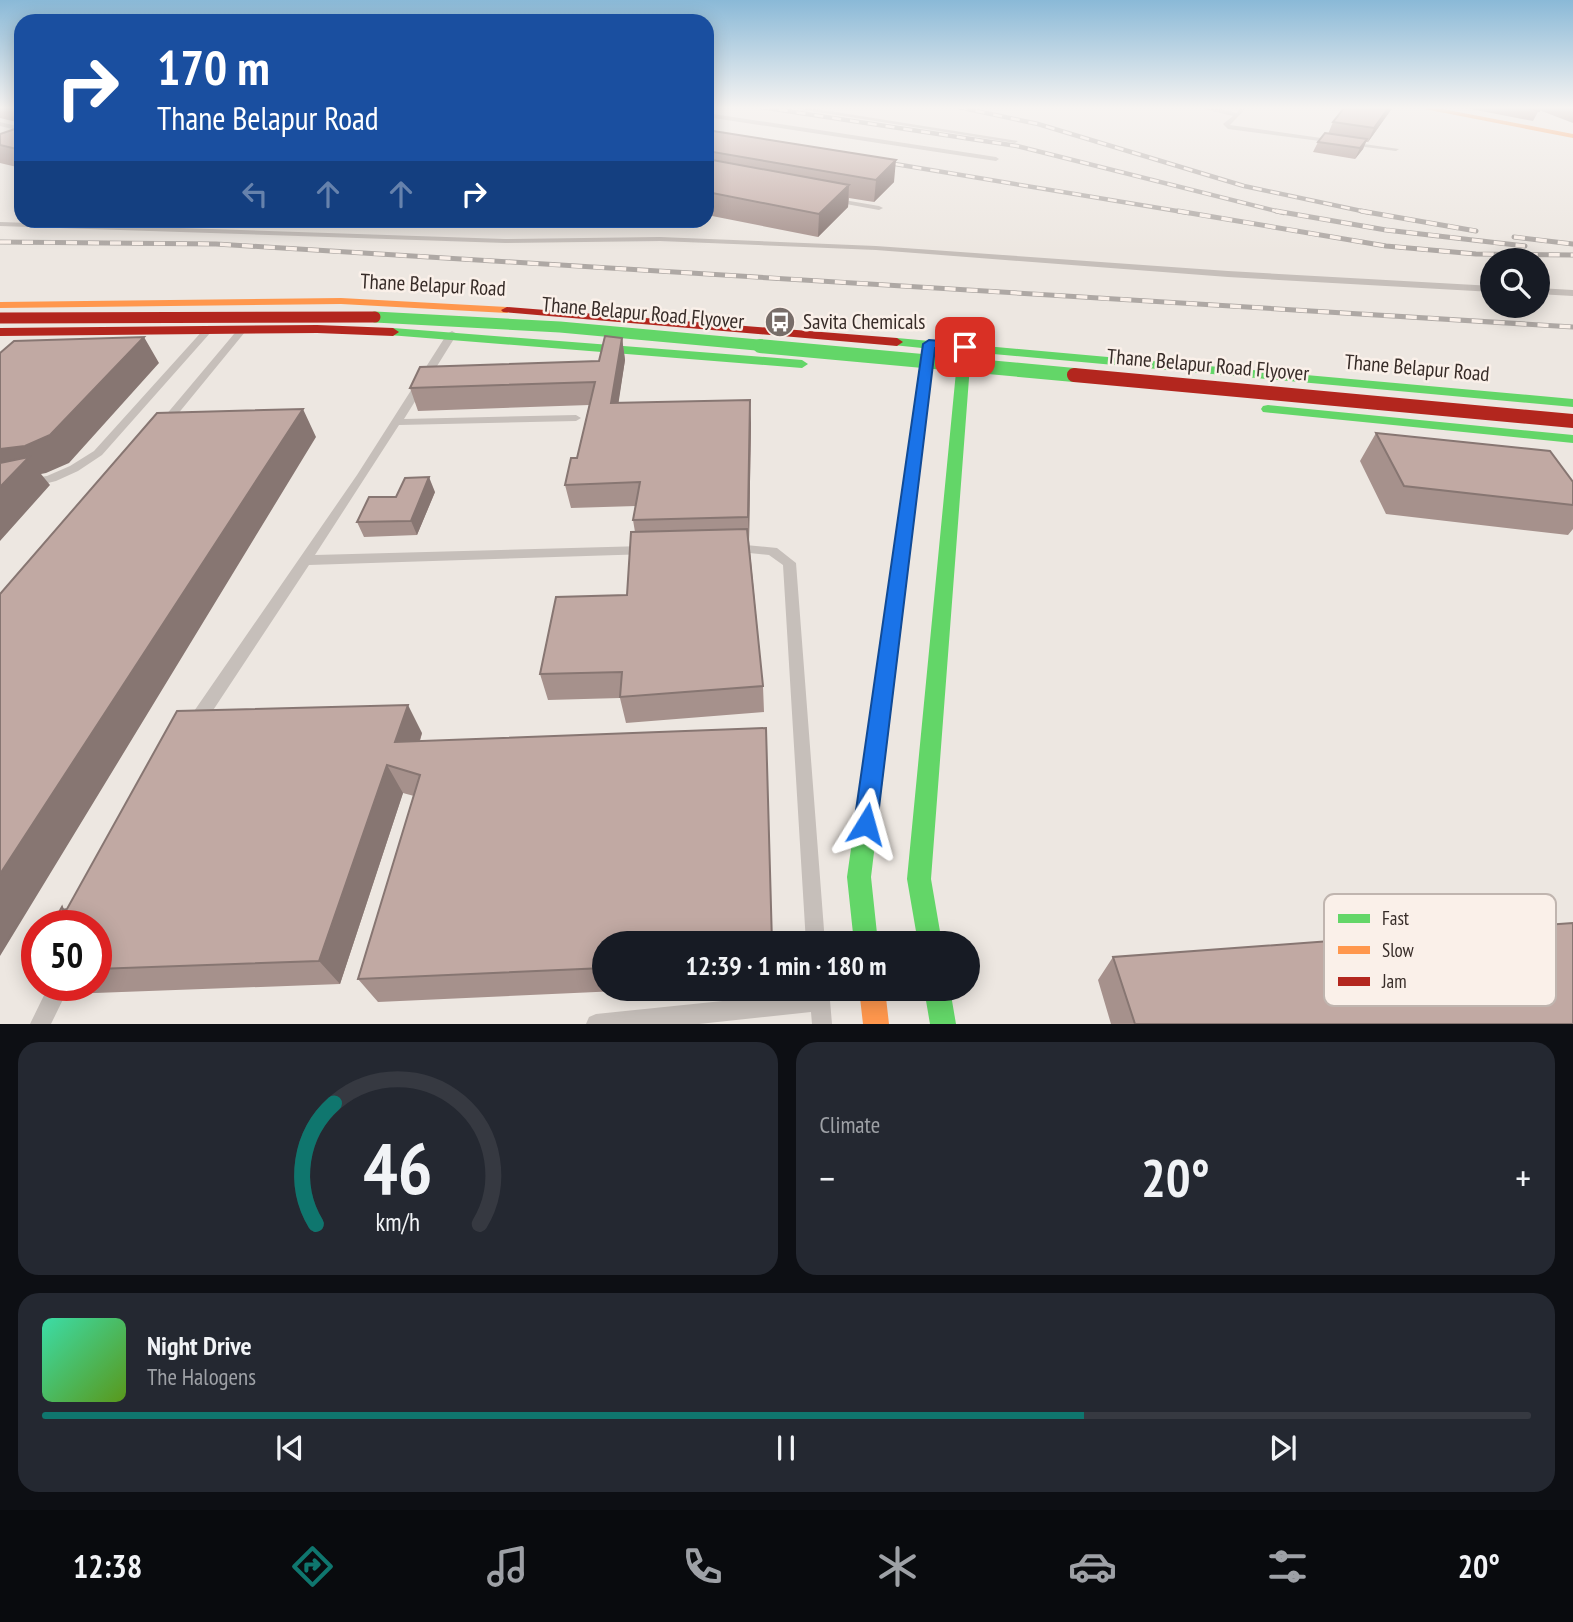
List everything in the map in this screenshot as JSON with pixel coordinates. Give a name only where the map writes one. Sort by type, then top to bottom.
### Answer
[{"type":"main road","name":"Thane Belapur Road","points":[[0,305],[354,302],[568,314],[965,347],[1573,403]]},
{"type":"main road","name":"Thane Belapur Road Flyover","points":[[0,318],[329,315],[535,325],[1573,421]]},
{"type":"main road","points":[[0,332],[242,330],[452,334],[962,379],[1573,439]]},
{"type":"main road","points":[[865,931],[859,877],[929,344]]},
{"type":"main road","points":[[928,931],[919,879],[965,347]]},
{"type":"main road","points":[[873,1001],[876,1024]]},
{"type":"main road","points":[[939,1001],[943,1024]]},
{"type":"lane","points":[[968,155],[996,159]]},
{"type":"lane","points":[[826,198],[879,208]]},
{"type":"lane","points":[[119,228],[505,241],[660,239],[876,248],[1227,274],[1480,288]]},
{"type":"lane","points":[[1550,292],[1573,293]]},
{"type":"lane","points":[[0,487],[41,484],[85,463],[98,453],[208,330]]},
{"type":"lane","points":[[156,434],[242,330]]},
{"type":"lane","points":[[186,737],[305,561],[452,334]]},
{"type":"lane","points":[[396,422],[576,418]]},
{"type":"lane","points":[[722,548],[772,551],[789,563],[815,931]]},
{"type":"lane","points":[[305,561],[653,551]]},
{"type":"lane","points":[[40,1024],[52,1001]]},
{"type":"lane","points":[[596,1024],[774,1001]]},
{"type":"lane","points":[[820,1001],[822,1024]]},
{"type":"building","points":[[729,155],[863,155],[896,160],[876,180]]},
{"type":"building","points":[[714,160],[849,185],[819,214],[714,193]]},
{"type":"building","points":[[605,336],[622,338],[611,403],[750,400],[748,517],[633,520],[640,482],[565,485],[571,458],[577,458],[595,382],[410,388],[420,367],[599,361]]},
{"type":"building","points":[[144,337],[50,435],[25,446],[0,449],[0,353],[14,341]]},
{"type":"building","points":[[303,409],[0,874],[0,594],[157,413]]},
{"type":"building","points":[[1376,433],[1550,451],[1573,482],[1573,505],[1404,486]]},
{"type":"building","points":[[29,457],[0,487],[0,463]]},
{"type":"building","points":[[429,477],[411,521],[357,522],[369,497],[396,497],[405,478]]},
{"type":"building","points":[[747,529],[763,686],[620,697],[622,672],[540,674],[556,597],[627,595],[631,532]]},
{"type":"building","points":[[408,705],[395,742],[766,728],[772,931],[592,931],[592,969],[358,979],[420,775],[387,765],[319,961],[112,968],[112,910],[63,910],[67,909],[177,711]]},
{"type":"building","points":[[1573,923],[1573,1024],[1135,1024],[1113,957],[1324,941],[1324,1006],[1556,1006],[1556,924]]},
{"type":"railway","points":[[1052,155],[1276,211]]},
{"type":"railway","points":[[1140,155],[1244,186],[1364,212]]},
{"type":"railway","points":[[877,161],[1189,213]]},
{"type":"railway","points":[[1178,211],[1386,246],[1476,254],[1573,255]]},
{"type":"railway","points":[[1276,211],[1386,230],[1525,246]]},
{"type":"railway","points":[[1276,211],[1284,213]]},
{"type":"railway","points":[[1364,212],[1476,231]]},
{"type":"railway","points":[[1364,212],[1371,213]]},
{"type":"railway","points":[[1514,237],[1573,244]]},
{"type":"railway","points":[[0,242],[216,244],[1573,327]]},
{"type":"traffic: fast","points":[[375,317],[560,327],[1074,375]]},
{"type":"traffic: fast","points":[[393,332],[802,364]]},
{"type":"traffic: fast","points":[[897,342],[1573,403]]},
{"type":"traffic: fast","points":[[865,931],[859,877],[929,344]]},
{"type":"traffic: fast","points":[[928,931],[919,879],[965,347]]},
{"type":"traffic: fast","points":[[1268,409],[1573,439]]},
{"type":"traffic: fast","points":[[939,1001],[943,1024]]},
{"type":"traffic: slow","points":[[0,305],[341,301],[507,310]]},
{"type":"traffic: slow","points":[[873,1001],[876,1024]]},
{"type":"traffic: jam","points":[[507,310],[897,342]]},
{"type":"traffic: jam","points":[[0,318],[329,315],[375,317]]},
{"type":"traffic: jam","points":[[0,332],[317,329],[393,332]]},
{"type":"traffic: jam","points":[[1074,375],[1573,421]]},
{"type":"place","name":"Savita Chemicals","points":[[780,322]]},
{"type":"route","points":[[866,824],[929,344],[965,347]]}]
